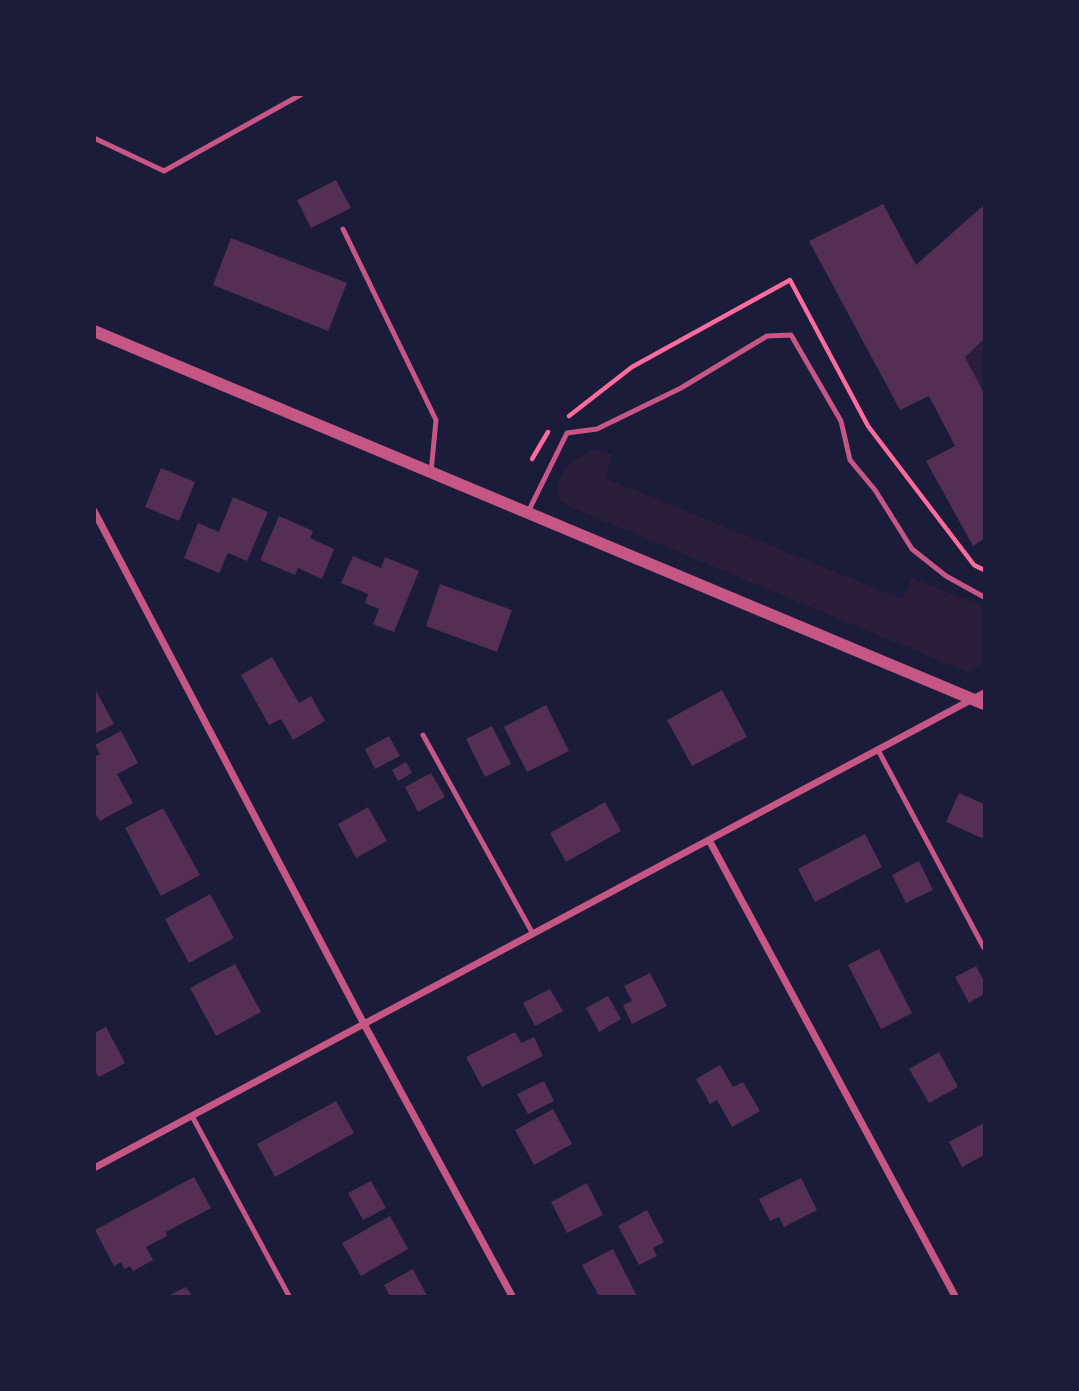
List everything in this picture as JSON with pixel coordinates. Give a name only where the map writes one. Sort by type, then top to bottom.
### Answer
[{"type":"street","points":[[94,331],[981,699]]},
{"type":"street","points":[[94,511],[364,1024],[512,1297]]},
{"type":"street","points":[[94,1168],[878,750],[981,699]]},
{"type":"street","points":[[709,840],[955,1297]]},
{"type":"lane","points":[[94,138],[164,171],[302,94]]},
{"type":"lane","points":[[343,229],[436,420],[431,472]]},
{"type":"lane","points":[[528,513],[567,433],[597,429],[681,388],[767,336],[791,335],[841,421],[850,460],[876,490],[912,549],[946,576],[985,597]]},
{"type":"lane","points":[[423,735],[533,934]]},
{"type":"lane","points":[[878,750],[985,948]]},
{"type":"lane","points":[[192,1116],[289,1297]]},
{"type":"path","points":[[568,416],[632,367],[790,280],[868,426],[974,565],[985,570]]},
{"type":"path","points":[[532,459],[547,433],[558,425]]},
{"type":"shaded area","points":[[984,339],[984,393],[965,357]]},
{"type":"shaded area","points":[[594,449],[612,455],[605,478],[902,599],[912,578],[984,607],[984,662],[967,672],[570,507],[560,500],[562,475],[578,458]]},
{"type":"building","points":[[336,180],[351,208],[311,228],[297,200]]},
{"type":"building","points":[[883,204],[916,265],[984,205],[984,339],[965,357],[984,393],[984,539],[973,546],[926,461],[955,446],[929,396],[900,410],[809,241]]},
{"type":"building","points":[[231,238],[347,283],[328,331],[213,285]]},
{"type":"building","points":[[161,468],[195,482],[179,521],[145,507]]},
{"type":"building","points":[[233,497],[268,512],[247,561],[228,553],[219,573],[184,558],[198,523],[219,532]]},
{"type":"building","points":[[279,516],[313,531],[310,538],[334,549],[322,579],[298,568],[295,575],[260,560]]},
{"type":"building","points":[[353,556],[381,568],[385,557],[419,571],[394,632],[373,624],[379,609],[365,603],[368,594],[341,583]]},
{"type":"building","points":[[440,584],[512,610],[497,652],[426,626]]},
{"type":"building","points":[[272,657],[299,703],[311,696],[325,721],[293,740],[281,719],[269,725],[241,675]]},
{"type":"building","points":[[94,687],[114,724],[94,734]]},
{"type":"building","points":[[722,690],[747,737],[692,766],[667,720]]},
{"type":"building","points":[[546,705],[569,751],[527,772],[504,727]]},
{"type":"building","points":[[492,726],[511,764],[485,777],[466,739]]},
{"type":"building","points":[[121,731],[138,763],[117,774],[133,803],[100,821],[94,811],[94,757],[100,754],[95,745]]},
{"type":"building","points":[[389,736],[400,756],[375,769],[365,749]]},
{"type":"building","points":[[406,762],[412,773],[398,781],[392,770]]},
{"type":"building","points":[[431,773],[445,797],[418,812],[405,787]]},
{"type":"building","points":[[959,793],[984,804],[984,839],[946,822]]},
{"type":"building","points":[[605,802],[621,831],[566,862],[550,833]]},
{"type":"building","points":[[368,807],[387,841],[356,858],[338,824]]},
{"type":"building","points":[[163,808],[200,875],[161,896],[125,828]]},
{"type":"building","points":[[865,834],[882,867],[815,902],[798,869]]},
{"type":"building","points":[[919,861],[933,890],[906,903],[892,875]]},
{"type":"building","points":[[210,894],[234,938],[189,963],[165,919]]},
{"type":"building","points":[[879,949],[912,1013],[881,1029],[848,965]]},
{"type":"building","points":[[235,964],[261,1012],[216,1036],[190,988]]},
{"type":"building","points":[[976,966],[984,981],[984,994],[969,1003],[955,977]]},
{"type":"building","points":[[650,973],[667,1006],[632,1024],[623,1005],[632,1001],[624,986]]},
{"type":"building","points":[[550,989],[563,1011],[535,1026],[523,1003]]},
{"type":"building","points":[[608,996],[621,1019],[599,1032],[586,1008]]},
{"type":"building","points":[[106,1027],[125,1063],[99,1077],[94,1070],[94,1033]]},
{"type":"building","points":[[515,1032],[521,1043],[534,1037],[543,1056],[482,1087],[466,1057]]},
{"type":"building","points":[[939,1052],[958,1087],[929,1103],[909,1069]]},
{"type":"building","points":[[720,1065],[733,1087],[743,1082],[760,1111],[732,1127],[717,1100],[710,1104],[696,1079]]},
{"type":"building","points":[[544,1081],[554,1101],[528,1114],[517,1094]]},
{"type":"building","points":[[336,1101],[354,1133],[275,1177],[257,1144]]},
{"type":"building","points":[[553,1109],[572,1144],[534,1165],[515,1130]]},
{"type":"building","points":[[984,1123],[984,1155],[962,1167],[949,1142]]},
{"type":"building","points":[[194,1177],[211,1208],[166,1232],[167,1236],[146,1247],[153,1260],[133,1271],[130,1266],[124,1269],[121,1262],[114,1266],[95,1230]]},
{"type":"building","points":[[801,1178],[817,1210],[784,1227],[779,1217],[770,1221],[759,1199]]},
{"type":"building","points":[[371,1181],[386,1208],[363,1220],[348,1193]]},
{"type":"building","points":[[587,1183],[603,1215],[567,1233],[551,1202]]},
{"type":"building","points":[[647,1210],[664,1242],[653,1248],[657,1256],[639,1265],[618,1226]]},
{"type":"building","points":[[390,1216],[408,1249],[361,1276],[342,1243]]},
{"type":"building","points":[[613,1249],[637,1296],[599,1296],[582,1265]]},
{"type":"building","points":[[413,1269],[427,1296],[390,1296],[384,1285]]},
{"type":"building","points":[[186,1287],[192,1296],[168,1296]]}]
